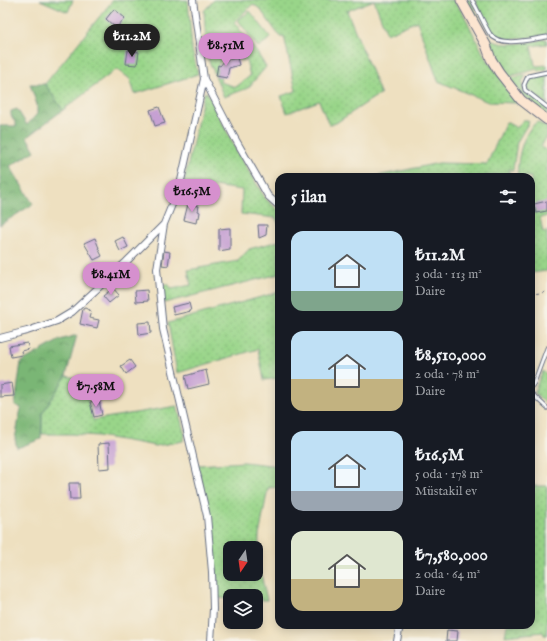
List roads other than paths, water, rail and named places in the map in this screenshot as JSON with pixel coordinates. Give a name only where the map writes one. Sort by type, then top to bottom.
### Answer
[{"type":"street","points":[[193,0],[204,79],[233,135],[268,196],[275,202]]},
{"type":"street","points":[[461,0],[499,72],[521,100],[547,120]]},
{"type":"street","points":[[204,79],[180,184],[164,224],[157,269],[163,322],[207,516],[212,572],[212,641]]},
{"type":"street","points":[[0,338],[57,321],[72,312],[125,263],[164,224]]},
{"type":"street","points":[[397,641],[399,629]]},
{"type":"lane","points":[[472,0],[490,34],[495,39],[502,42],[513,42],[547,37]]},
{"type":"lane","points":[[547,72],[528,76],[524,85],[525,90],[547,107]]},
{"type":"lane","points":[[535,380],[547,348]]},
{"type":"lane","points":[[535,397],[547,408]]}]
